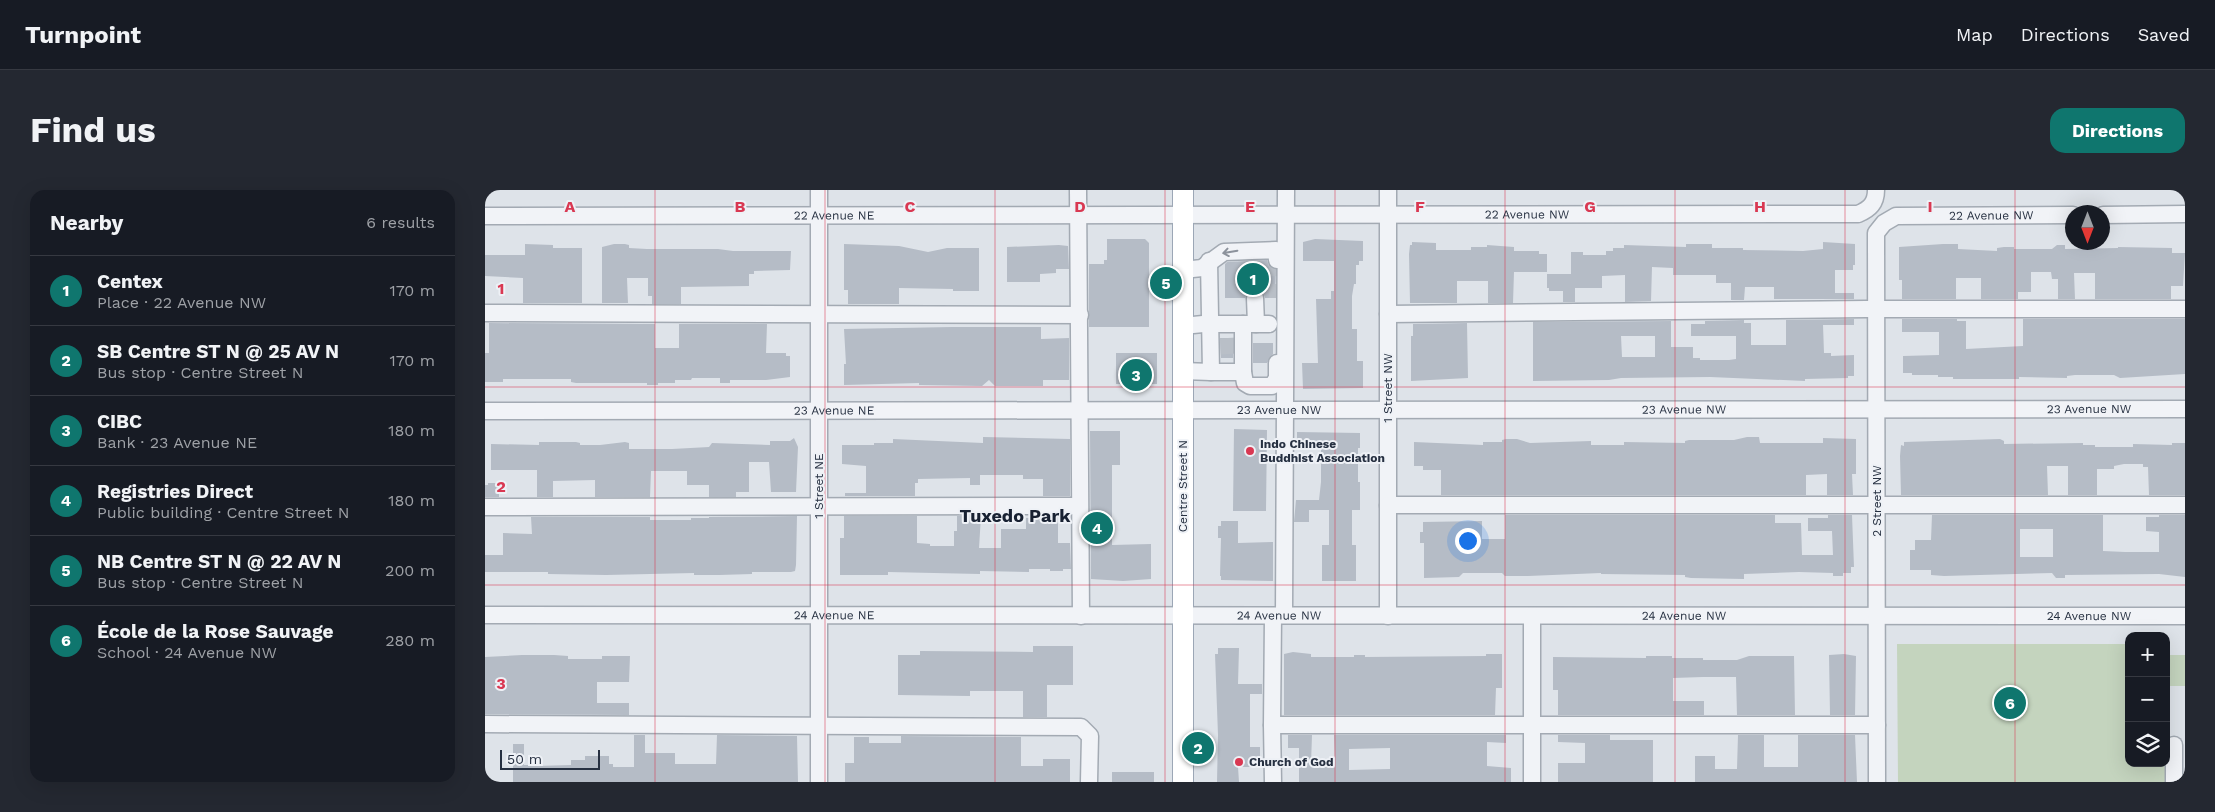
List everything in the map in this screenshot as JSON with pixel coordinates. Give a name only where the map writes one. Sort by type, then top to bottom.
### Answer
[{"type":"main road","name":"Centre Street N","points":[[1183,190],[1183,782]]},
{"type":"street","name":"1 Street NE","points":[[819,190],[819,782]]},
{"type":"street","points":[[1078,190],[1083,216]]},
{"type":"street","points":[[1081,616],[1079,315],[1083,216],[1087,190]]},
{"type":"street","points":[[1273,782],[1272,724],[1279,616],[1285,410],[1286,190]]},
{"type":"street","name":"1 Street NW","points":[[1387,190],[1388,616]]},
{"type":"street","name":"22 Avenue NW","points":[[1183,216],[1858,214],[1869,208],[1876,198],[1876,190]]},
{"type":"street","points":[[2110,215],[2185,214]]},
{"type":"street","name":"22 Avenue NW","points":[[1883,223],[1896,216],[2065,215]]},
{"type":"street","name":"22 Avenue NE","points":[[485,216],[1183,216]]},
{"type":"street","name":"2 Street NW","points":[[1877,782],[1877,233],[1883,223]]},
{"type":"street","points":[[1183,270],[1202,268],[1209,261],[1224,252],[1254,255],[1276,250],[1277,260]]},
{"type":"street","points":[[1209,261],[1211,372]]},
{"type":"street","points":[[1233,367],[1255,298]]},
{"type":"street","points":[[1233,367],[1245,383],[1250,386],[1272,386],[1277,378],[1277,298]]},
{"type":"street","points":[[1388,314],[1877,309],[2185,309]]},
{"type":"street","points":[[485,313],[1079,315]]},
{"type":"street","points":[[1183,326],[1210,324],[1245,327]]},
{"type":"street","points":[[1183,371],[1211,372],[1233,367]]},
{"type":"street","name":"23 Avenue NW","points":[[1182,410],[2185,409]]},
{"type":"street","name":"23 Avenue NE","points":[[485,411],[1182,410]]},
{"type":"street","points":[[1388,505],[2185,505]]},
{"type":"street","points":[[485,507],[1079,506]]},
{"type":"street","name":"24 Avenue NE","points":[[485,615],[1183,615]]},
{"type":"street","name":"24 Avenue NW","points":[[1183,615],[2185,616]]},
{"type":"street","points":[[1532,616],[1532,782]]},
{"type":"street","points":[[485,724],[1081,727],[1090,736],[1089,782]]},
{"type":"street","points":[[1272,724],[1877,726]]},
{"type":"street","points":[[2174,745],[2174,782]]},
{"type":"green space","points":[[1897,644],[2125,644],[2125,767],[2166,767],[2166,782],[1898,782]]},
{"type":"green space","points":[[2170,655],[2185,655],[2185,686],[2170,686]]},
{"type":"building","points":[[1107,239],[1145,239],[1149,243],[1149,327],[1089,327],[1089,264],[1104,264],[1104,260],[1107,260]]},
{"type":"building","points":[[1315,239],[1363,241],[1363,261],[1359,261],[1359,265],[1356,265],[1356,284],[1354,284],[1352,296],[1352,329],[1357,329],[1357,361],[1363,361],[1363,388],[1303,389],[1302,363],[1318,363],[1316,299],[1331,299],[1331,291],[1334,291],[1334,261],[1303,261],[1303,242]]},
{"type":"building","points":[[1412,242],[1436,243],[1436,250],[1471,250],[1471,247],[1487,247],[1487,245],[1514,247],[1514,251],[1539,251],[1539,254],[1547,254],[1547,272],[1514,272],[1513,303],[1488,303],[1488,281],[1457,281],[1457,303],[1410,303],[1409,254]]},
{"type":"building","points":[[1823,242],[1855,244],[1855,265],[1853,265],[1853,270],[1835,270],[1835,293],[1854,293],[1854,299],[1774,299],[1774,287],[1745,287],[1744,300],[1731,300],[1731,283],[1716,283],[1716,275],[1673,275],[1673,268],[1652,267],[1651,301],[1625,302],[1625,275],[1602,276],[1602,288],[1575,288],[1575,302],[1563,302],[1563,291],[1549,291],[1549,288],[1547,288],[1547,274],[1571,274],[1571,252],[1583,252],[1583,255],[1606,255],[1606,251],[1613,251],[1613,248],[1624,248],[1624,245],[1686,247],[1686,244],[1712,244],[1712,248],[1743,248],[1743,250],[1803,251],[1823,249]]},
{"type":"building","points":[[525,244],[553,245],[553,248],[582,248],[582,303],[523,303],[523,278],[485,276],[485,255],[525,255]]},
{"type":"building","points":[[614,244],[629,245],[629,248],[647,249],[791,251],[790,270],[754,271],[754,274],[749,274],[749,286],[681,287],[681,304],[652,304],[652,296],[648,296],[648,278],[627,278],[628,303],[602,303],[602,247]]},
{"type":"building","points":[[844,244],[899,246],[928,252],[947,248],[979,248],[979,291],[899,288],[899,304],[848,304],[848,290],[844,290]]},
{"type":"building","points":[[1958,244],[1958,249],[1997,251],[1997,248],[2004,247],[2014,247],[2014,249],[2052,249],[2057,245],[2065,245],[2065,250],[2110,250],[2110,248],[2118,247],[2172,248],[2172,253],[2185,253],[2183,286],[2171,286],[2171,299],[2095,299],[2095,273],[2074,273],[2075,299],[2058,299],[2058,279],[2052,279],[2051,272],[2031,272],[2031,292],[2018,292],[2018,299],[1981,299],[1981,278],[1956,278],[1956,299],[1902,299],[1902,280],[1899,280],[1899,247]]},
{"type":"building","points":[[1068,246],[1069,269],[1056,269],[1056,273],[1040,274],[1040,282],[1007,282],[1007,247]]},
{"type":"building","points":[[1267,260],[1269,266],[1276,270],[1275,298],[1265,298],[1263,292],[1255,288],[1249,290],[1245,298],[1225,298],[1225,264],[1227,262]]},
{"type":"building","points":[[1854,319],[1854,325],[1823,325],[1824,353],[1831,353],[1831,356],[1854,355],[1854,376],[1848,376],[1848,378],[1805,379],[1805,381],[1710,377],[1533,381],[1533,322],[1671,321],[1671,347],[1693,347],[1693,358],[1700,358],[1700,360],[1729,360],[1736,359],[1736,336],[1691,336],[1691,324],[1705,324],[1705,321],[1744,320],[1744,323],[1751,323],[1751,345],[1786,345],[1786,320]],"holes":[[[1621,336],[1655,336],[1655,357],[1622,357]]]},
{"type":"building","points":[[1902,319],[1957,319],[1957,321],[1966,321],[1966,349],[2023,346],[2023,319],[2185,319],[2185,374],[2120,378],[2114,375],[2075,375],[2067,376],[2067,378],[2019,377],[2019,379],[1953,379],[1953,377],[1938,377],[1938,375],[1912,375],[1912,373],[1903,373],[1903,356],[1939,355],[1939,332],[1902,332]]},
{"type":"building","points":[[489,323],[655,324],[655,348],[679,348],[679,324],[767,324],[766,353],[786,353],[786,356],[790,356],[790,377],[766,380],[730,380],[730,383],[720,383],[720,378],[692,378],[691,380],[675,380],[675,383],[658,383],[658,385],[647,385],[647,383],[576,383],[571,382],[571,379],[503,379],[503,382],[485,382],[485,353],[489,353]]},
{"type":"building","points":[[1467,323],[1468,378],[1411,381],[1411,336],[1413,336],[1413,324]]},
{"type":"building","points":[[1041,327],[1041,339],[1069,338],[1069,380],[1043,380],[1043,386],[995,386],[989,380],[982,386],[919,385],[919,383],[844,385],[844,364],[846,364],[844,329]]},
{"type":"building","points":[[1220,338],[1233,338],[1233,358],[1221,358]]},
{"type":"building","points":[[1253,343],[1273,343],[1273,354],[1267,363],[1253,363]]},
{"type":"building","points":[[1116,353],[1157,353],[1157,384],[1116,384]]},
{"type":"building","name":"Indo Chinese Buddhist Association","points":[[1234,429],[1267,430],[1266,511],[1233,511]]},
{"type":"building","points":[[1090,431],[1120,431],[1120,465],[1112,465],[1112,545],[1151,544],[1151,579],[1123,581],[1091,579]]},
{"type":"building","points":[[1297,432],[1360,433],[1358,482],[1360,482],[1360,510],[1352,510],[1352,545],[1356,545],[1356,581],[1322,581],[1322,545],[1329,545],[1329,510],[1309,510],[1309,522],[1294,522],[1296,500],[1319,500],[1321,482],[1321,448],[1297,447]]},
{"type":"building","points":[[983,437],[1070,439],[1070,496],[1043,496],[1043,479],[1023,479],[1023,475],[980,475],[980,485],[970,485],[970,478],[918,479],[918,483],[915,483],[915,496],[845,496],[845,493],[866,493],[866,466],[842,464],[842,445],[893,443],[893,439],[983,443]]},
{"type":"building","points":[[1759,437],[1760,443],[1823,443],[1823,438],[1856,439],[1856,474],[1852,474],[1853,495],[1827,495],[1827,474],[1806,475],[1806,495],[1441,495],[1441,470],[1423,470],[1423,466],[1414,466],[1414,442],[1483,445],[1483,442],[1502,442],[1502,440],[1506,439],[1517,439],[1530,443],[1591,441],[1591,445],[1624,445],[1624,442],[1685,443],[1685,441],[1689,440],[1734,440]]},
{"type":"building","points":[[794,438],[798,447],[796,492],[771,492],[769,462],[749,462],[749,492],[736,492],[736,497],[709,497],[709,485],[687,485],[687,471],[651,471],[650,497],[595,497],[595,480],[553,481],[553,497],[537,497],[537,470],[491,470],[491,444],[539,445],[539,442],[576,442],[580,443],[580,445],[600,445],[625,442],[629,443],[629,449],[672,449],[709,447],[712,443],[770,445],[770,441],[790,441]]},
{"type":"building","points":[[2000,439],[2004,441],[2004,444],[2083,443],[2083,445],[2095,445],[2095,447],[2133,447],[2133,444],[2172,445],[2172,443],[2185,443],[2185,495],[2149,495],[2148,467],[2143,467],[2143,464],[2124,464],[2114,466],[2114,469],[2097,469],[2097,495],[2068,495],[2068,466],[2047,466],[2048,495],[1901,495],[1900,456],[1901,445],[1904,446],[1904,442]]},
{"type":"building","points":[[488,483],[499,483],[499,497],[485,497],[485,485],[488,485]]},
{"type":"building","points":[[1505,515],[1775,515],[1775,523],[1801,523],[1802,555],[1833,555],[1832,531],[1808,531],[1808,518],[1828,518],[1828,515],[1852,515],[1854,567],[1851,567],[1851,573],[1843,573],[1843,576],[1833,576],[1833,573],[1799,572],[1744,574],[1744,579],[1691,578],[1685,577],[1685,575],[1601,573],[1505,576],[1502,573],[1463,573],[1459,577],[1424,578],[1424,543],[1420,543],[1420,532],[1423,532],[1423,522],[1482,521],[1482,539],[1505,539]]},
{"type":"building","points":[[1932,515],[2103,515],[2103,551],[2159,552],[2159,532],[2146,531],[2146,517],[2185,515],[2185,577],[2159,574],[2065,575],[2065,578],[2056,578],[2052,573],[1944,576],[1931,575],[1931,570],[1910,570],[1910,550],[1915,550],[1915,540],[1931,540]],"holes":[[[2020,529],[2053,529],[2053,557],[2020,557]]]},
{"type":"building","points":[[797,516],[796,565],[795,571],[791,572],[752,572],[752,574],[719,575],[694,575],[694,573],[606,575],[548,574],[548,572],[485,572],[485,555],[503,555],[503,533],[532,534],[531,517],[650,517],[650,520],[691,520],[691,518],[709,517]]},
{"type":"building","points":[[844,516],[917,516],[917,543],[930,544],[930,546],[954,546],[957,516],[981,516],[979,548],[1001,548],[1001,529],[1026,529],[1026,518],[1058,516],[1058,543],[1070,543],[1071,569],[1050,571],[1050,569],[1029,569],[1029,572],[980,571],[980,574],[888,572],[888,575],[840,575],[840,538],[844,538]]},
{"type":"building","points":[[1221,521],[1238,521],[1238,543],[1273,542],[1273,581],[1221,580],[1221,538],[1218,538],[1218,526],[1221,526]]},
{"type":"building","points":[[1033,646],[1073,646],[1073,685],[1047,685],[1047,717],[1023,717],[1023,691],[970,691],[970,696],[898,695],[898,655],[920,655],[920,651],[1033,652]]},
{"type":"building","points":[[1218,648],[1239,648],[1238,684],[1262,684],[1262,694],[1250,694],[1250,747],[1260,747],[1260,767],[1238,767],[1239,782],[1217,782],[1218,735],[1215,654],[1218,654]]},
{"type":"building","points":[[1293,652],[1311,654],[1311,657],[1354,657],[1354,655],[1365,655],[1365,657],[1486,656],[1486,654],[1502,654],[1502,688],[1496,688],[1495,715],[1284,715],[1284,654]]},
{"type":"building","points":[[1844,654],[1856,656],[1855,715],[1830,715],[1829,655]]},
{"type":"building","points":[[522,655],[568,656],[568,659],[602,659],[602,656],[630,656],[629,682],[597,682],[597,703],[629,703],[629,715],[485,714],[485,657]]},
{"type":"building","points":[[1646,656],[1737,660],[1749,656],[1794,656],[1795,715],[1737,715],[1736,677],[1703,677],[1673,678],[1673,701],[1704,701],[1704,715],[1558,715],[1558,690],[1553,690],[1553,657],[1646,658]]},
{"type":"building","points":[[634,735],[645,735],[645,753],[675,753],[675,764],[716,764],[717,735],[797,736],[798,782],[513,782],[513,744],[524,744],[524,765],[571,765],[571,760],[585,760],[585,756],[609,756],[609,764],[613,764],[613,767],[634,767]]},
{"type":"building","points":[[1288,735],[1312,735],[1311,764],[1335,764],[1334,735],[1506,735],[1506,743],[1487,742],[1487,766],[1511,768],[1511,782],[1299,782],[1299,748],[1288,748]],"holes":[[[1390,748],[1390,769],[1349,770],[1349,749]]]},
{"type":"building","points":[[1558,735],[1610,735],[1610,740],[1653,740],[1653,782],[1558,782],[1558,763],[1585,763],[1585,743],[1558,742]]},
{"type":"building","points":[[1738,735],[1764,735],[1764,767],[1798,767],[1798,735],[1855,735],[1857,782],[1695,782],[1695,756],[1715,756],[1715,769],[1737,769]]},
{"type":"building","points":[[901,736],[1021,737],[1021,766],[1043,766],[1043,759],[1070,759],[1070,782],[845,782],[845,763],[854,763],[854,737],[869,737],[869,743],[901,743]]},
{"type":"building","points":[[1112,772],[1154,772],[1154,782],[1112,782]]},
{"type":"tunnel","points":[[1277,260],[1277,298]]},
{"type":"tunnel","points":[[1254,261],[1255,298]]},
{"type":"tunnel","points":[[1228,338],[1229,358]]},
{"type":"place","name":"Centex","points":[[1253,279]]},
{"type":"place","name":"NB Centre ST N @ 22 AV N","points":[[1166,283]]},
{"type":"place","name":"CIBC","points":[[1136,375]]},
{"type":"place","name":"Indo Chinese Buddhist Association","points":[[1250,451]]},
{"type":"place","name":"Registries Direct","points":[[1097,528]]},
{"type":"place","name":"École de la Rose Sauvage","points":[[2010,703]]},
{"type":"place","name":"SB Centre ST N @ 25 AV N","points":[[1198,748]]},
{"type":"place","name":"Church of God","points":[[1239,762]]},
{"type":"district","name":"Tuxedo Park","points":[[1015,516]]}]
